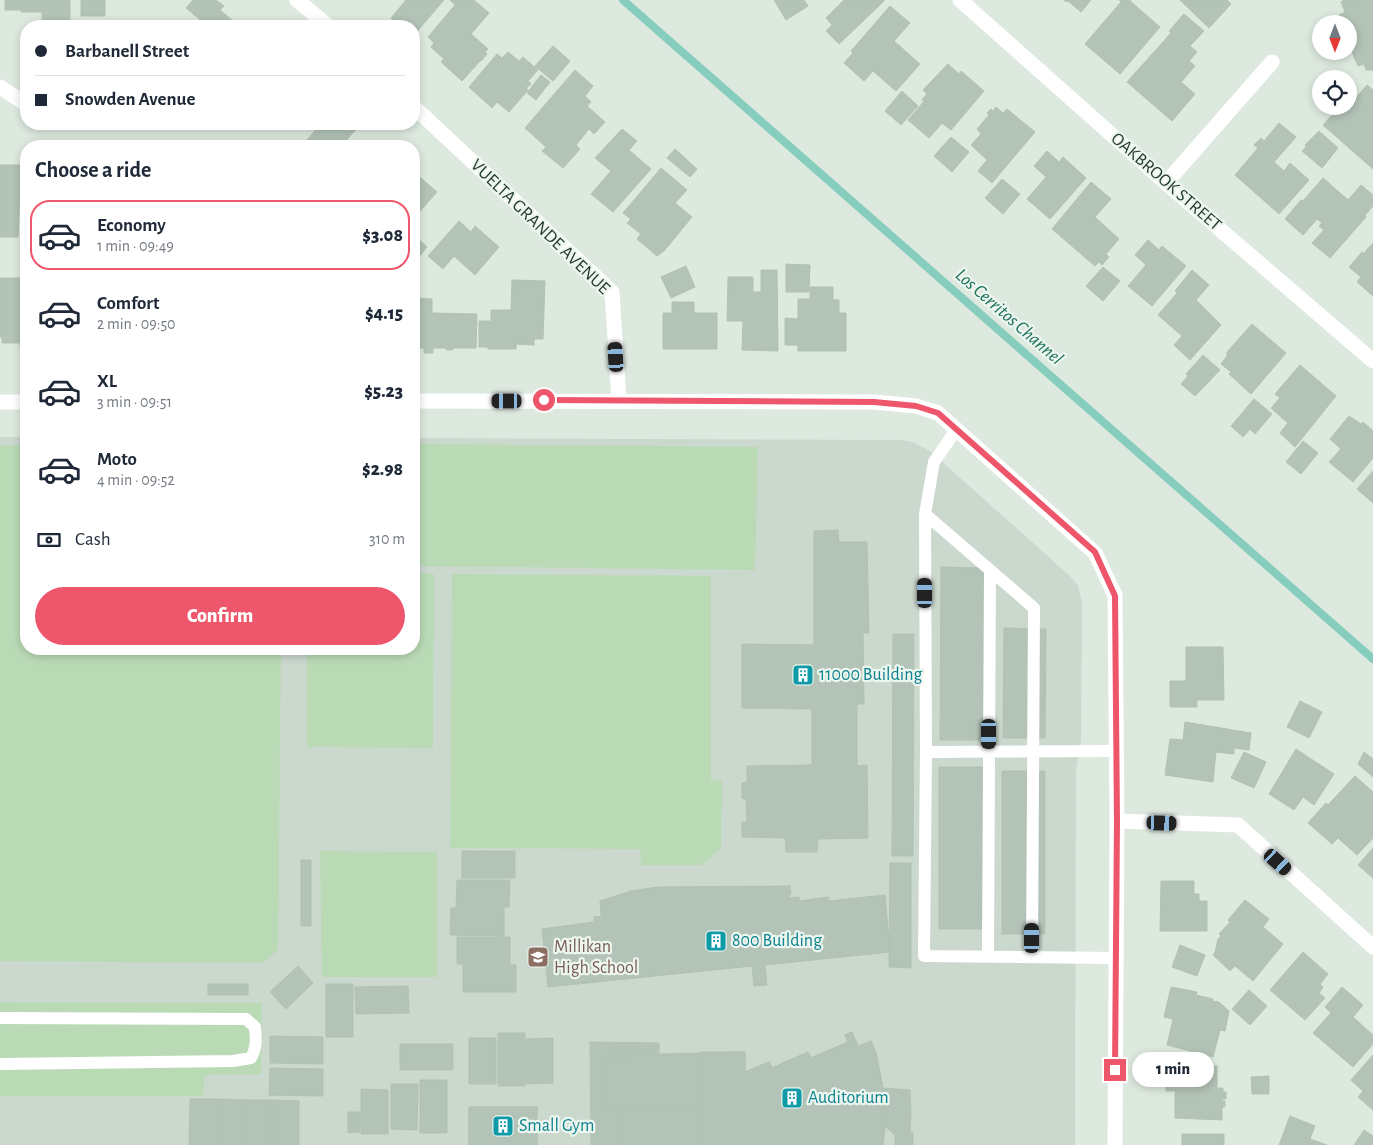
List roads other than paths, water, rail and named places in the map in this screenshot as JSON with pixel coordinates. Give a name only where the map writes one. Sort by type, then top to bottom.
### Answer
[{"type":"street","points":[[296,0],[321,20]]},
{"type":"street","name":"OAKBROOK STREET","points":[[960,0],[1166,183],[1373,361]]},
{"type":"street","points":[[1166,183],[1272,62]]},
{"type":"street","points":[[0,87],[20,100]]},
{"type":"street","name":"VUELTA GRANDE AVENUE","points":[[420,112],[612,292],[619,400]]},
{"type":"street","points":[[420,401],[874,402],[916,406],[938,413],[1095,552],[1115,596],[1117,821],[1115,1145]]},
{"type":"street","points":[[0,402],[20,402]]},
{"type":"street","points":[[1117,821],[1238,825],[1373,947]]},
{"type":"lane","points":[[956,430],[934,462],[924,514],[926,752],[924,956],[1116,958]]},
{"type":"lane","points":[[924,514],[1034,608],[1032,957]]},
{"type":"lane","points":[[988,956],[990,570]]},
{"type":"lane","points":[[926,752],[1116,751]]},
{"type":"lane","points":[[0,1018],[246,1019],[255,1027],[256,1048],[251,1058],[233,1061],[0,1064]]},
{"type":"waterway","name":"Los Cerritos Channel","points":[[623,0],[1373,659]]},
{"type":"place","name":"11000 Building","points":[[803,675]]},
{"type":"place","name":"800 Building","points":[[716,941]]},
{"type":"place","name":"Millikan High School","points":[[538,957]]},
{"type":"place","name":"Auditorium","points":[[792,1098]]},
{"type":"place","name":"Small Gym","points":[[503,1126]]}]
